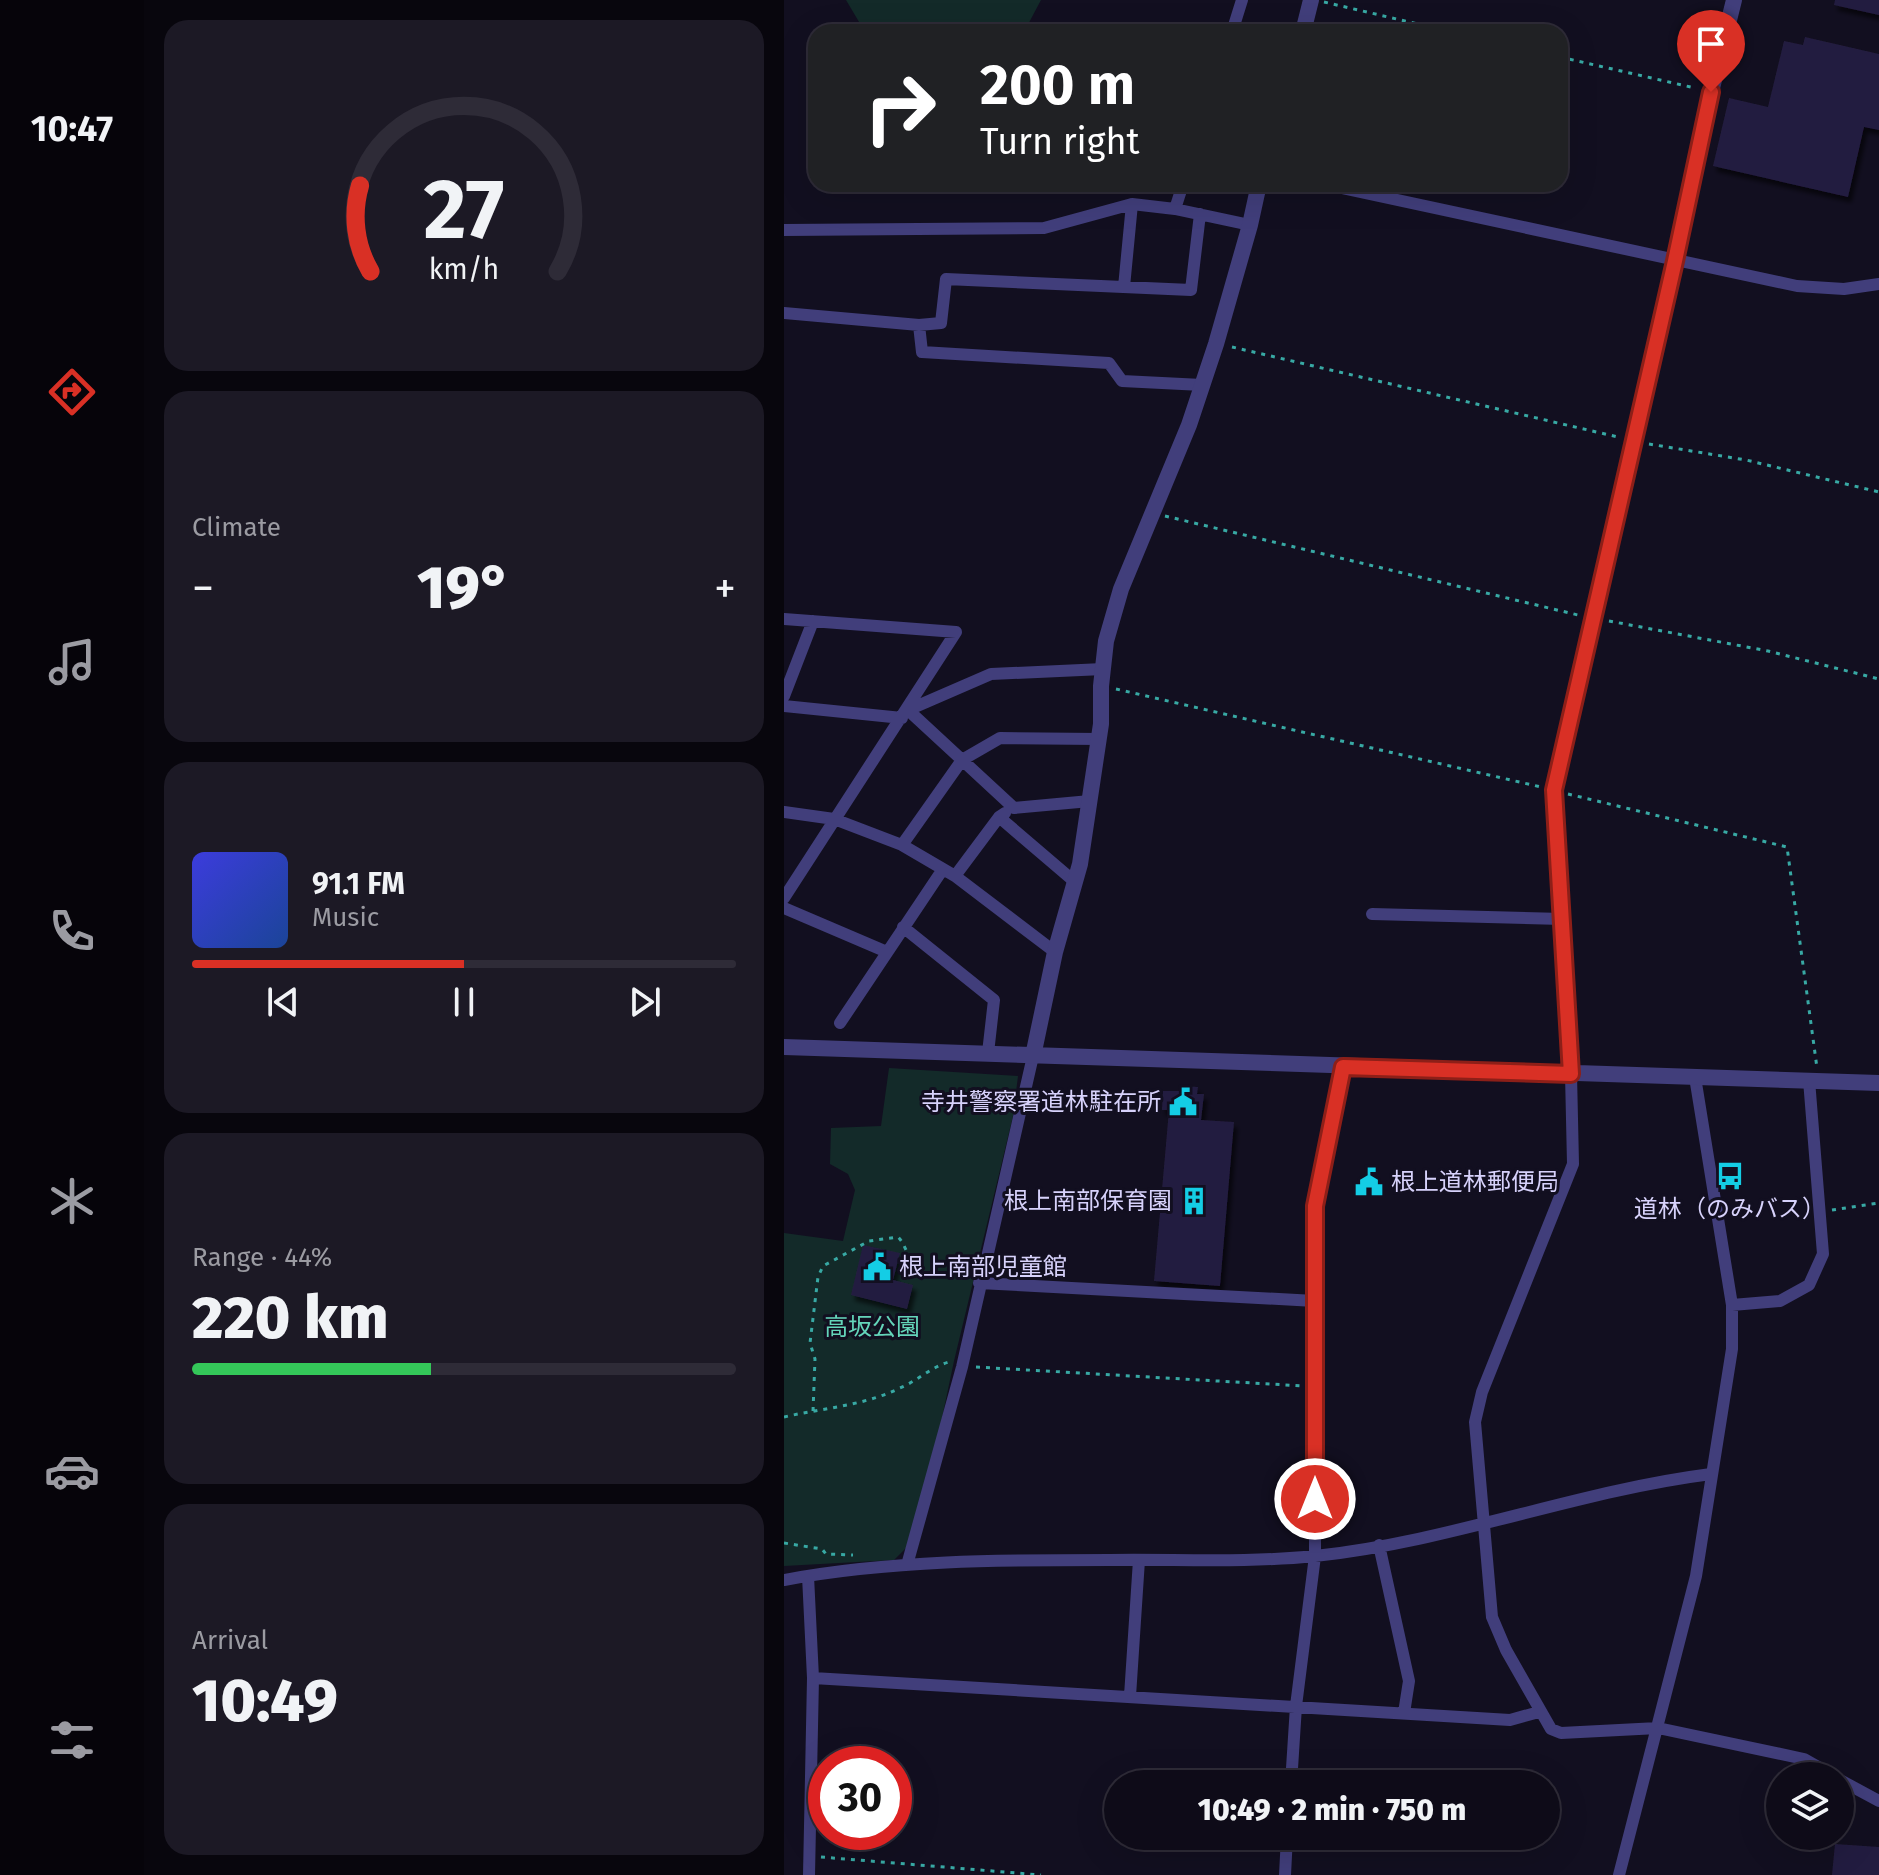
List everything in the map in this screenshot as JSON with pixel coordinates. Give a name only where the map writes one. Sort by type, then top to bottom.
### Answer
[{"type":"street","points":[[1234,24],[1242,0]]},
{"type":"street","points":[[1306,24],[1313,0]]},
{"type":"street","points":[[1734,0],[1554,790],[1571,1074],[1573,1164],[1482,1392],[1475,1422],[1492,1617],[1506,1650],[1551,1729],[1561,1733],[1658,1728],[1809,1762]]},
{"type":"street","points":[[1175,209],[1180,192]]},
{"type":"street","points":[[907,1565],[979,1283],[1055,952],[1075,882],[1099,739],[1106,641],[1121,589],[1189,425],[1216,344],[1257,192]]},
{"type":"street","points":[[1360,192],[1797,286],[1844,289],[1879,284]]},
{"type":"street","points":[[1124,287],[1132,204]]},
{"type":"street","points":[[784,230],[1044,228],[1132,204],[1175,209],[1250,225]]},
{"type":"street","points":[[784,313],[919,325],[941,323],[946,279],[1191,290],[1200,214]]},
{"type":"street","points":[[919,325],[922,352],[1109,363],[1122,381],[1202,385]]},
{"type":"street","points":[[784,619],[956,632],[784,898]]},
{"type":"street","points":[[784,696],[813,621]]},
{"type":"street","points":[[784,706],[905,714],[991,674],[1102,677]]},
{"type":"street","points":[[905,714],[1014,808]]},
{"type":"street","points":[[902,845],[962,760],[1000,738],[1099,739]]},
{"type":"street","points":[[955,876],[999,817],[1014,808],[1090,801]]},
{"type":"street","points":[[784,812],[834,819],[902,845],[955,876],[1055,952]]},
{"type":"street","points":[[999,817],[1075,882]]},
{"type":"street","points":[[840,1023],[943,869]]},
{"type":"street","points":[[784,908],[887,952]]},
{"type":"street","points":[[1372,914],[1563,919]]},
{"type":"street","points":[[903,927],[994,1000],[988,1053]]},
{"type":"street","points":[[784,1047],[1879,1083]]},
{"type":"street","points":[[1292,1770],[1296,1706],[1315,1556],[1315,1206],[1343,1067]]},
{"type":"street","points":[[1619,1875],[1696,1576],[1732,1349],[1732,1305],[1695,1077]]},
{"type":"street","points":[[1732,1305],[1780,1301],[1809,1285],[1823,1254],[1814,1080]]},
{"type":"street","points":[[979,1283],[1315,1301]]},
{"type":"street","points":[[784,1580],[907,1565],[985,1561],[1315,1556],[1483,1523],[1663,1480],[1711,1474]]},
{"type":"street","points":[[1379,1545],[1409,1681],[1404,1713]]},
{"type":"street","points":[[1130,1696],[1139,1560]]},
{"type":"street","points":[[808,1576],[813,1678],[809,1875]]},
{"type":"street","points":[[813,1678],[1510,1720],[1539,1712]]},
{"type":"street","points":[[1854,1788],[1879,1801]]},
{"type":"street","points":[[1285,1875],[1286,1850]]},
{"type":"path","points":[[1313,0],[1417,24]]},
{"type":"path","points":[[1568,59],[1711,92]]},
{"type":"path","points":[[1216,344],[1634,441],[1746,460],[1879,492]]},
{"type":"path","points":[[1152,513],[1592,618],[1768,651],[1879,679]]},
{"type":"path","points":[[1102,677],[1787,847],[1814,1080]]},
{"type":"path","points":[[1820,1211],[1879,1203]]},
{"type":"path","points":[[813,1411],[815,1359],[810,1343],[818,1277],[823,1266],[869,1241],[889,1236],[898,1237],[907,1255],[913,1261],[922,1263]]},
{"type":"path","points":[[784,1417],[877,1397],[902,1388],[940,1365],[1316,1386]]},
{"type":"path","points":[[784,1543],[822,1549],[826,1554],[855,1555],[857,1561]]},
{"type":"path","points":[[810,1856],[1041,1875]]},
{"type":"green space","points":[[846,0],[1041,0],[1028,24],[860,24]]},
{"type":"green space","name":"高坂公園","points":[[889,1068],[1018,1076],[1013,1116],[954,1361],[927,1489],[908,1546],[894,1560],[784,1566],[784,1233],[843,1241],[855,1190],[848,1174],[830,1164],[831,1128],[881,1126]]},
{"type":"building","points":[[1835,0],[1879,0],[1879,15],[1834,5]]},
{"type":"building","points":[[1805,37],[1879,54],[1879,130],[1864,127],[1848,197],[1713,166],[1729,98],[1768,107],[1784,41],[1803,45]]},
{"type":"building","name":"根上南部保育園","points":[[1182,1086],[1198,1087],[1197,1094],[1204,1094],[1201,1120],[1234,1122],[1220,1286],[1154,1281],[1169,1110],[1162,1110],[1163,1091],[1182,1091]]},
{"type":"building","name":"根上南部児童館","points":[[863,1245],[900,1253],[893,1280],[913,1285],[907,1309],[851,1295]]},
{"type":"building","points":[[1854,1845],[1879,1847],[1879,1875],[1832,1875],[1834,1850],[1854,1850]]},
{"type":"place","name":"寺井警察署道林駐在所","points":[[1183,1102]]},
{"type":"place","name":"道林（のみバス）","points":[[1730,1176]]},
{"type":"place","name":"根上道林郵便局","points":[[1369,1182]]},
{"type":"place","name":"根上南部保育園","points":[[1194,1201]]},
{"type":"place","name":"根上南部児童館","points":[[877,1267]]},
{"type":"route","points":[[1315,1499],[1315,1206],[1343,1067],[1571,1074],[1554,790],[1711,92]]}]
